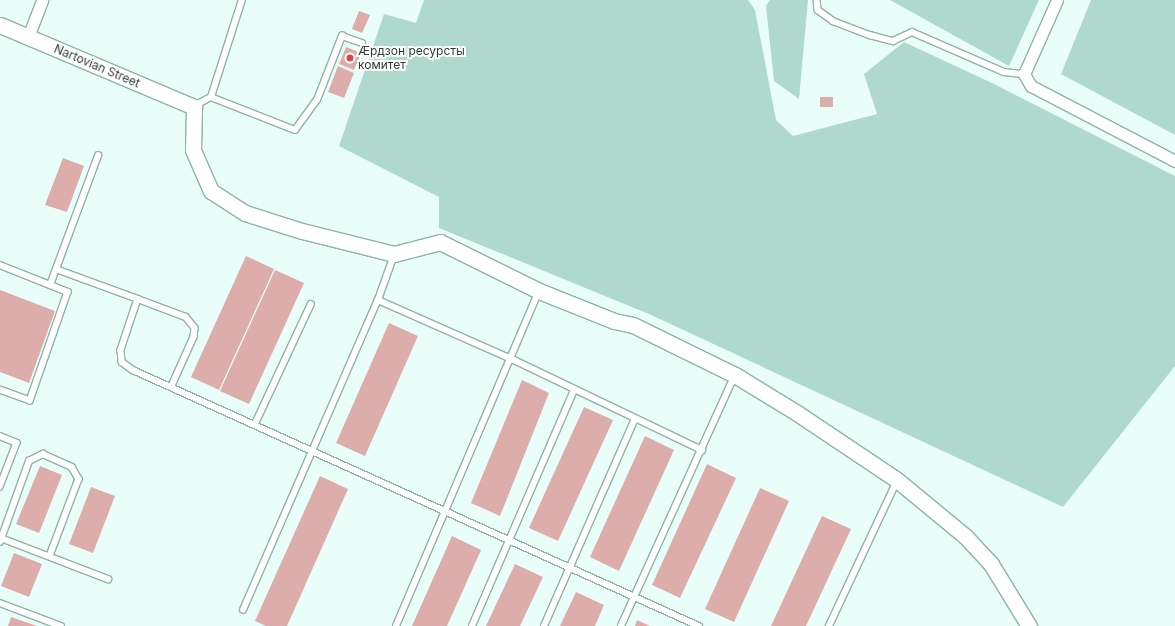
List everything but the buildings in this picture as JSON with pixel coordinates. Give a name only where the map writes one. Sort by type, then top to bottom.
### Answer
[{"type":"street","points":[[28,37],[42,0]]},
{"type":"street","points":[[1057,0],[1024,74],[1031,86],[1175,162]]},
{"type":"street","name":"Nartovian Street","points":[[0,25],[194,107]]},
{"type":"street","points":[[194,107],[193,150],[211,191],[245,213],[302,231],[394,254],[440,242],[539,291],[614,321],[633,325],[735,375],[797,413],[897,480],[965,536],[991,564],[1029,626]]},
{"type":"lane","points":[[194,107],[211,97],[242,0]]},
{"type":"lane","points":[[817,0],[818,10],[833,21],[870,35],[893,41],[912,32],[1004,72],[1024,74]]},
{"type":"lane","points":[[211,97],[295,130],[317,100],[342,36],[362,43]]},
{"type":"lane","points":[[50,285],[98,156]]},
{"type":"lane","points":[[243,610],[378,300],[394,254]]},
{"type":"lane","points":[[0,265],[68,292],[30,401],[0,390]]},
{"type":"lane","points":[[56,269],[186,317],[195,328],[194,337],[172,386]]},
{"type":"lane","points":[[396,626],[512,359],[539,291]]},
{"type":"lane","points":[[138,299],[121,350],[122,362],[133,370],[172,386],[699,626]]},
{"type":"lane","points":[[378,300],[512,359],[702,450]]},
{"type":"lane","points":[[255,424],[311,304]]},
{"type":"lane","points":[[621,626],[735,375]]},
{"type":"lane","points":[[472,626],[574,390]]},
{"type":"lane","points":[[544,626],[636,419]]},
{"type":"lane","points":[[0,436],[17,443],[0,487]]},
{"type":"lane","points":[[50,556],[79,479],[72,468],[43,454],[29,462],[1,540],[50,556],[108,578]]},
{"type":"lane","points":[[829,626],[897,480]]},
{"type":"lane","points":[[0,604],[61,626]]},
{"type":"green space","points":[[424,0],[748,0],[755,10],[776,120],[793,136],[877,114],[864,74],[904,42],[992,83],[1175,176],[1175,366],[1063,507],[649,314],[439,228],[439,197],[339,146],[384,14],[416,23]]},
{"type":"green space","points":[[770,0],[808,0],[799,99],[774,81],[766,6]]},
{"type":"green space","points":[[890,0],[1039,0],[1009,66]]},
{"type":"green space","points":[[1091,0],[1175,0],[1175,135],[1061,74]]},
{"type":"place","name":"Æрдзон ресурсты комитет","points":[[350,58]]}]
